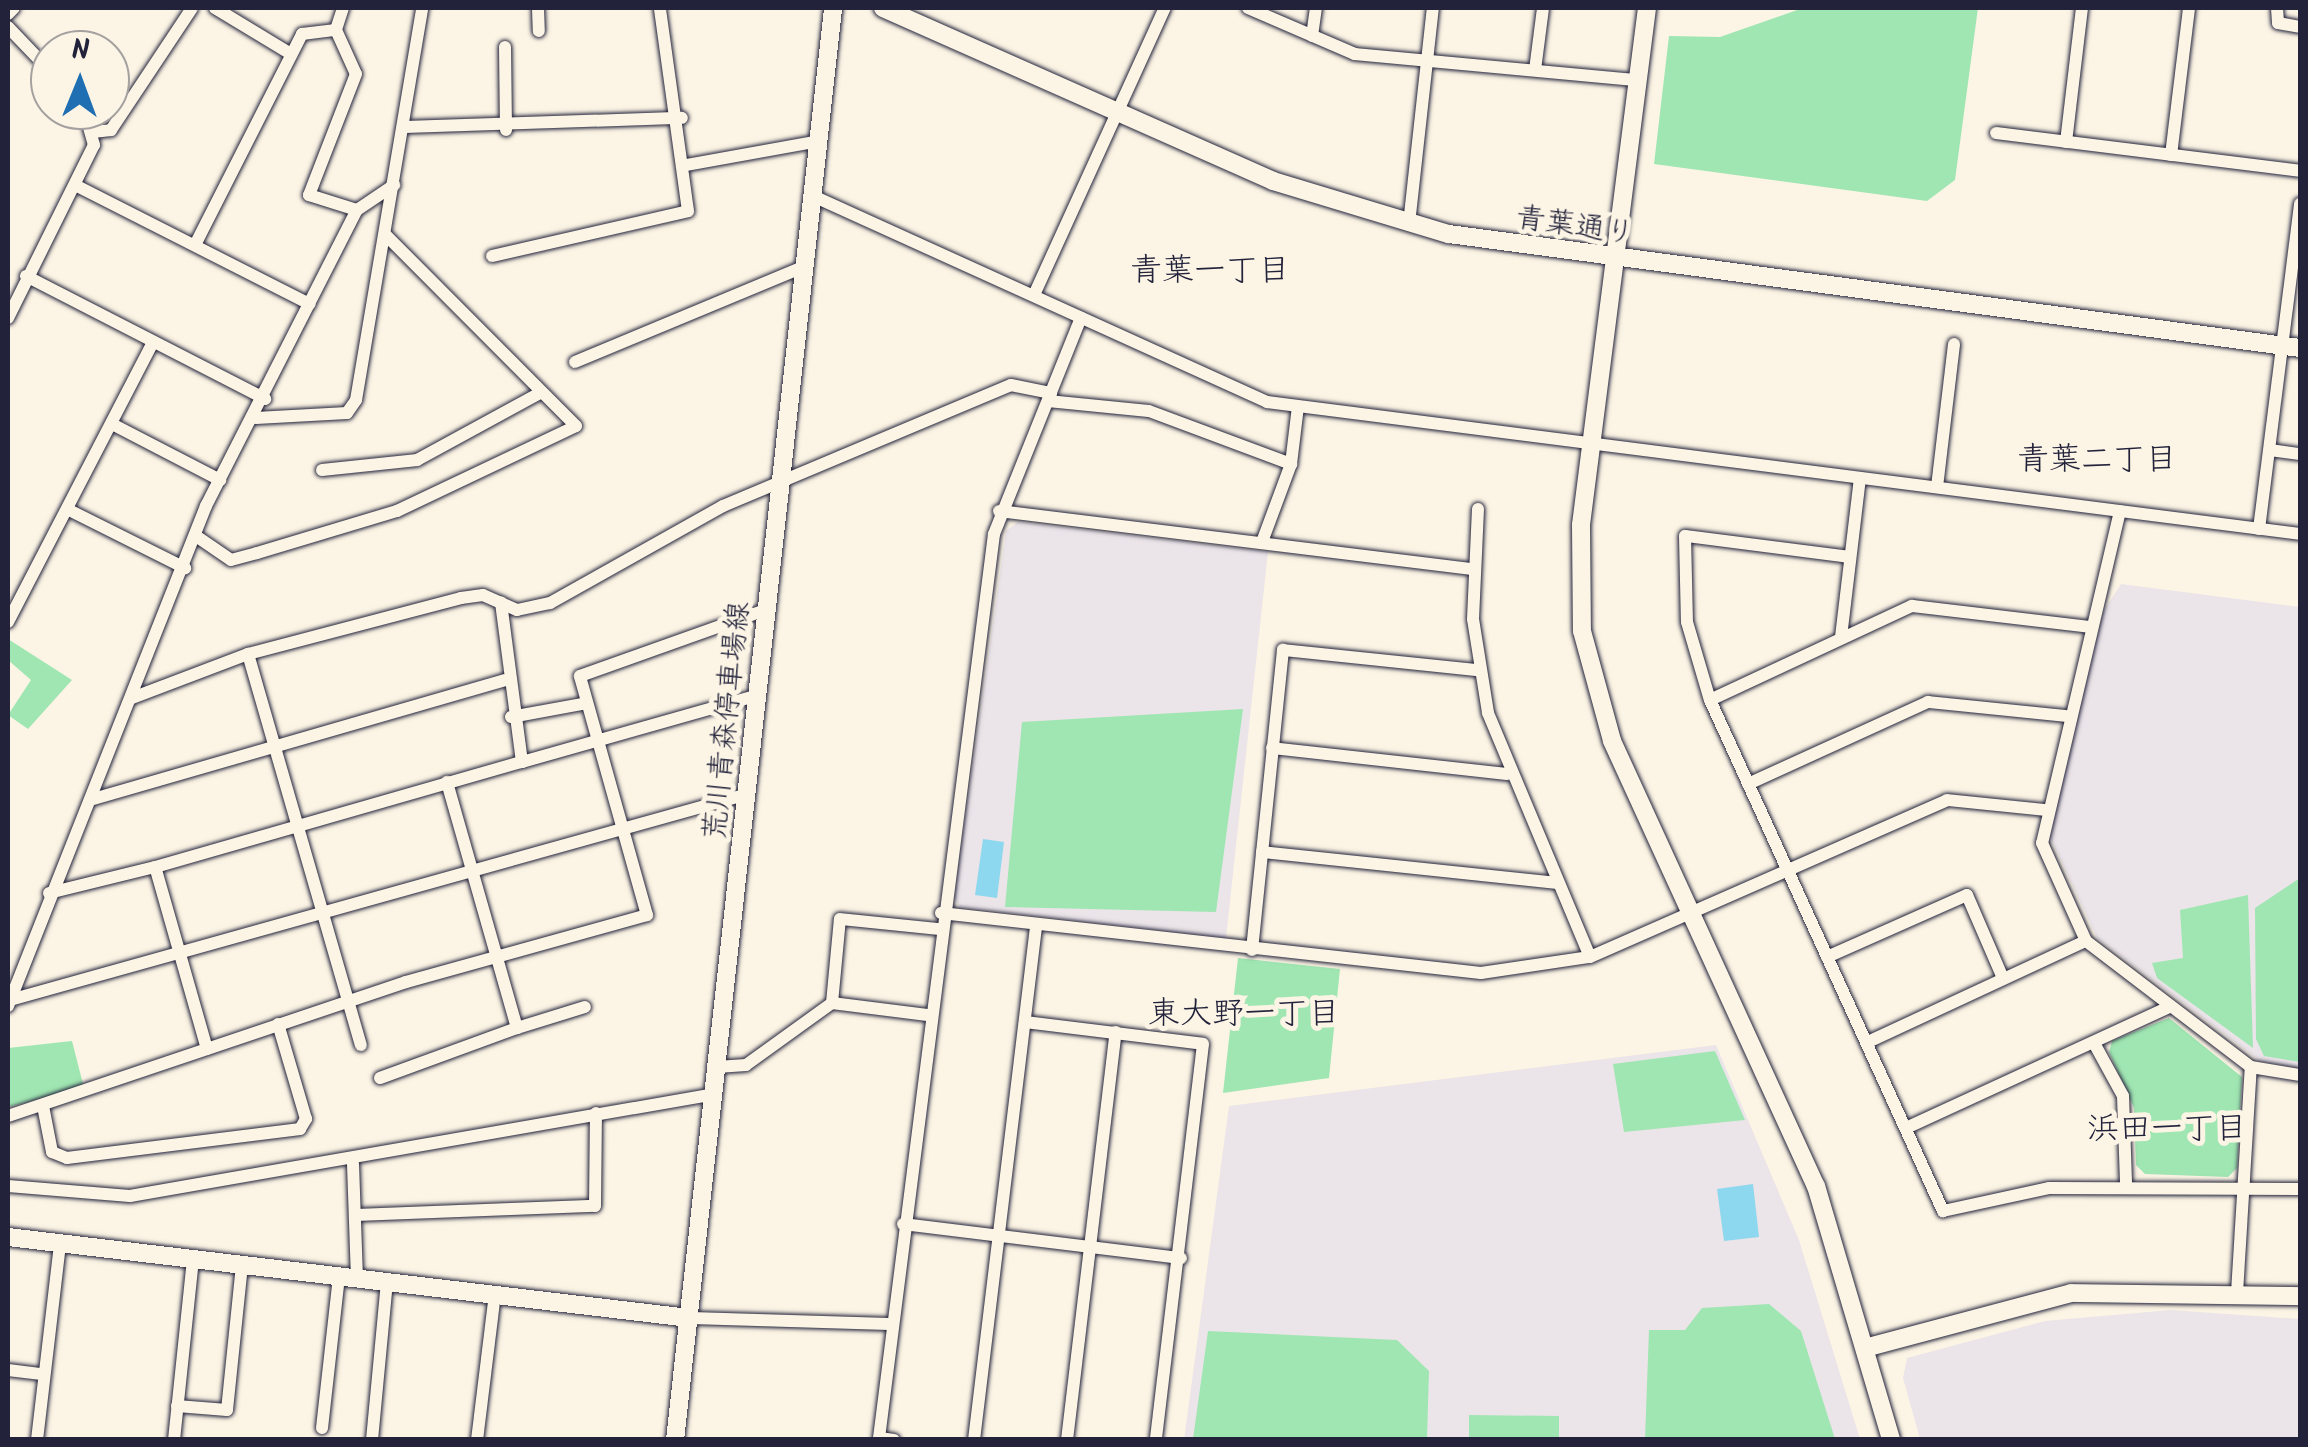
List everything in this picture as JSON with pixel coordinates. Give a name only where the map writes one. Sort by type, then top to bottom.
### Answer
[{"type":"street","points":[[8,14],[14,8]]},
{"type":"street","points":[[8,318],[75,185],[94,132],[111,130],[192,8]]},
{"type":"street","points":[[215,8],[292,54]]},
{"type":"street","points":[[342,8],[336,30],[356,74],[308,195],[358,210]]},
{"type":"street","points":[[256,418],[347,413],[356,400],[422,8]]},
{"type":"street","points":[[538,8],[539,31]]},
{"type":"street","points":[[492,256],[688,210],[682,118],[660,8]]},
{"type":"street","name":"荒川青森停車場線","points":[[675,1440],[834,8]]},
{"type":"street","name":"青葉通り","points":[[883,8],[1272,181],[1409,224],[1616,262],[2292,347]]},
{"type":"street","points":[[1034,295],[1165,8]]},
{"type":"street","points":[[1248,8],[1346,52],[1637,80]]},
{"type":"street","points":[[1312,36],[1316,8]]},
{"type":"street","points":[[1409,224],[1433,8]]},
{"type":"street","points":[[1535,70],[1543,8]]},
{"type":"street","points":[[1646,8],[1591,444],[1578,596],[1596,696],[1816,1186],[1891,1440]]},
{"type":"street","points":[[2066,142],[2082,8]]},
{"type":"street","points":[[2171,156],[2190,8]]},
{"type":"street","points":[[2277,8],[2278,22],[2300,27]]},
{"type":"street","points":[[8,27],[30,50]]},
{"type":"street","points":[[195,245],[292,54],[310,28],[336,30]]},
{"type":"street","points":[[505,47],[506,130]]},
{"type":"street","points":[[405,127],[506,130],[682,118]]},
{"type":"street","points":[[1996,133],[2300,171]]},
{"type":"street","points":[[686,166],[820,141]]},
{"type":"street","points":[[394,184],[358,210],[256,418],[220,480],[93,798],[14,967],[9,1003],[472,868],[748,794]]},
{"type":"street","points":[[75,185],[310,304]]},
{"type":"street","points":[[813,196],[1267,402],[2300,534]]},
{"type":"street","points":[[2259,529],[2270,450],[2292,347],[2300,204]]},
{"type":"street","points":[[196,536],[231,560],[477,478],[576,426],[385,234]]},
{"type":"street","points":[[575,362],[806,266]]},
{"type":"street","points":[[26,276],[265,400]]},
{"type":"street","points":[[894,1440],[879,1438],[891,1324],[940,913],[999,511],[1081,318]]},
{"type":"street","points":[[8,622],[154,342]]},
{"type":"street","points":[[1937,488],[1954,344]]},
{"type":"street","points":[[132,698],[248,654],[476,595],[516,610],[558,599],[723,506],[1011,385],[1049,397],[1149,411],[1290,464]]},
{"type":"street","points":[[322,470],[417,460],[540,393]]},
{"type":"street","points":[[1262,542],[1290,464],[1298,406]]},
{"type":"street","points":[[112,424],[220,480]]},
{"type":"street","points":[[2270,450],[2300,454]]},
{"type":"street","points":[[1841,637],[1860,478]]},
{"type":"street","points":[[1478,509],[1472,569],[1478,670],[1508,774],[1590,957]]},
{"type":"street","points":[[69,510],[185,568]]},
{"type":"street","points":[[999,511],[1472,569]]},
{"type":"street","points":[[2120,511],[2066,716],[2045,810],[2042,843],[2086,940],[2251,1067],[2300,1076]]},
{"type":"street","points":[[1850,557],[1685,536],[1687,622],[1710,700],[1943,1211],[2126,1184],[2300,1190]]},
{"type":"street","points":[[501,602],[504,680],[522,762]]},
{"type":"street","points":[[1710,700],[1841,637],[1927,604],[2090,627]]},
{"type":"street","points":[[8,1116],[348,1001],[647,915],[580,676],[768,609]]},
{"type":"street","points":[[1252,950],[1283,650],[1478,670]]},
{"type":"street","points":[[248,654],[361,1045]]},
{"type":"street","points":[[93,798],[275,749],[504,680]]},
{"type":"street","points":[[49,893],[155,867],[758,695]]},
{"type":"street","points":[[511,717],[588,702]]},
{"type":"street","points":[[1748,784],[1928,702],[2066,716]]},
{"type":"street","points":[[1272,748],[1508,774]]},
{"type":"street","points":[[447,782],[517,1028]]},
{"type":"street","points":[[940,913],[1036,928],[1452,973],[1590,957],[1946,800],[2045,810]]},
{"type":"street","points":[[1262,852],[1556,883]]},
{"type":"street","points":[[155,867],[207,1049]]},
{"type":"street","points":[[1827,957],[1967,895],[2003,978]]},
{"type":"street","points":[[832,1003],[840,919],[938,929]]},
{"type":"street","points":[[974,1440],[1036,928]]},
{"type":"street","points":[[1868,1042],[2086,940]]},
{"type":"street","points":[[718,1068],[746,1065],[832,1003],[927,1015]]},
{"type":"street","points":[[380,1078],[585,1007]]},
{"type":"street","points":[[1906,1128],[2169,1007]]},
{"type":"street","points":[[1024,1022],[1204,1044],[1156,1440]]},
{"type":"street","points":[[42,1106],[52,1152],[67,1158],[300,1129],[306,1119],[278,1024]]},
{"type":"street","points":[[1066,1440],[1116,1032]]},
{"type":"street","points":[[2094,1043],[2123,1096],[2126,1184]]},
{"type":"street","points":[[2237,1292],[2251,1067]]},
{"type":"street","points":[[8,1186],[130,1196],[353,1164],[714,1094]]},
{"type":"street","points":[[356,1214],[595,1206],[596,1114]]},
{"type":"street","points":[[322,1428],[356,1214],[353,1164]]},
{"type":"street","points":[[903,1224],[1181,1258]]},
{"type":"street","points":[[8,1237],[689,1318],[891,1324]]},
{"type":"street","points":[[37,1440],[60,1242]]},
{"type":"street","points":[[174,1440],[193,1259]]},
{"type":"street","points":[[177,1406],[227,1410],[242,1265]]},
{"type":"street","points":[[372,1440],[387,1282]]},
{"type":"street","points":[[1866,1348],[2040,1298],[2116,1288],[2300,1296]]},
{"type":"street","points":[[478,1440],[495,1293]]},
{"type":"street","points":[[8,1370],[42,1374]]},
{"type":"shaded area","points":[[1018,522],[1268,552],[1226,938],[960,907],[954,898],[1006,531]]},
{"type":"shaded area","points":[[2121,584],[2300,607],[2300,1068],[2260,1061],[2097,938],[2049,835],[2103,612]]},
{"type":"shaded area","points":[[1716,1045],[1799,1240],[1860,1439],[1184,1440],[1229,1106]]},
{"type":"shaded area","points":[[2171,1310],[2300,1319],[2300,1439],[1920,1439],[1903,1378],[1907,1358],[2045,1321]]},
{"type":"green space","points":[[1803,8],[1978,8],[1955,180],[1927,201],[1654,164],[1669,36],[1720,37]]},
{"type":"green space","points":[[8,639],[72,680],[28,729],[8,715],[31,680],[8,660]]},
{"type":"green space","points":[[1243,709],[1216,912],[1005,907],[1022,722]]},
{"type":"green space","points":[[2300,878],[2300,1062],[2264,1056],[2256,1039],[2255,908]]},
{"type":"green space","points":[[2248,895],[2253,1048],[2157,978],[2152,963],[2183,958],[2180,910]]},
{"type":"green space","points":[[1238,958],[1340,969],[1329,1078],[1223,1093]]},
{"type":"green space","points":[[2169,1018],[2242,1077],[2237,1168],[2228,1177],[2145,1174],[2136,1165],[2134,1108],[2109,1052],[2112,1041]]},
{"type":"green space","points":[[72,1041],[84,1088],[8,1107],[8,1048]]},
{"type":"green space","points":[[1715,1051],[1745,1120],[1624,1132],[1613,1064]]},
{"type":"green space","points":[[1769,1304],[1801,1331],[1835,1439],[1645,1439],[1649,1330],[1685,1330],[1702,1308]]},
{"type":"green space","points":[[1208,1331],[1397,1340],[1429,1371],[1427,1439],[1193,1439]]},
{"type":"green space","points":[[1469,1415],[1559,1416],[1559,1439],[1469,1439]]},
{"type":"water","points":[[983,839],[1004,842],[997,898],[975,895]]},
{"type":"water","points":[[1753,1184],[1759,1237],[1724,1241],[1717,1189]]},
{"type":"district","name":"青葉一丁目","points":[[1210,272]]},
{"type":"district","name":"青葉二丁目","points":[[2097,461]]},
{"type":"district","name":"東大野一丁目","points":[[1244,1015]]},
{"type":"district","name":"浜田一丁目","points":[[2167,1130]]}]
